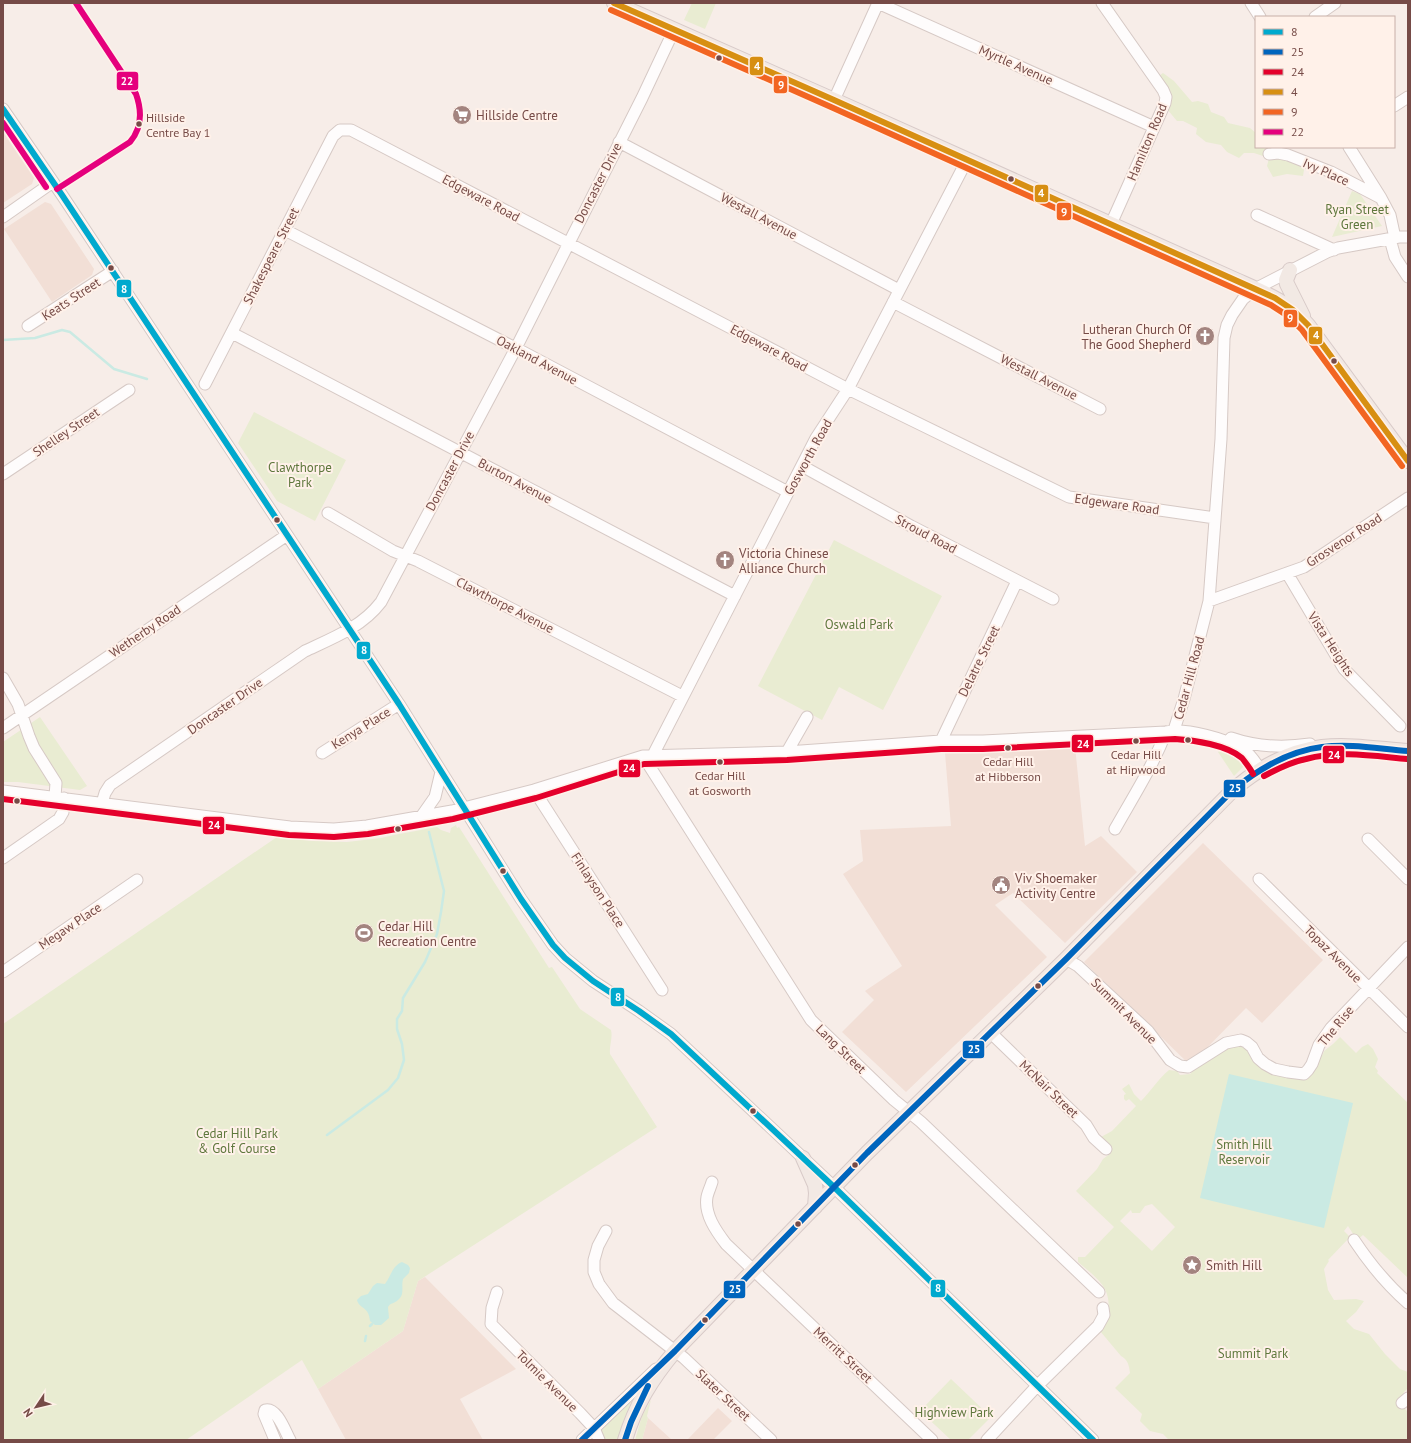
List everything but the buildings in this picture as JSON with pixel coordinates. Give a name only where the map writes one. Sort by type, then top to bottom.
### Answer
[{"type":"main road","points":[[614,3],[1111,224],[1283,303],[1308,325],[1408,461]]},
{"type":"main road","points":[[1290,270],[1286,280],[1287,284],[1308,325]]},
{"type":"main road","points":[[625,1440],[631,1422],[647,1388],[675,1351],[834,1187],[990,1032],[1066,959],[1234,789],[1260,769],[1302,751],[1341,747],[1408,751]]},
{"type":"main road","points":[[803,1158],[815,1185],[815,1207]]},
{"type":"street","name":"Myrtle Avenue","points":[[878,3],[1154,127]]},
{"type":"street","points":[[834,100],[878,3]]},
{"type":"street","name":"Hamilton Road","points":[[1102,3],[1163,90],[1166,97],[1165,103],[1111,224]]},
{"type":"street","points":[[1251,3],[1259,16]]},
{"type":"street","points":[[1316,16],[1336,3]]},
{"type":"street","name":"Doncaster Drive","points":[[102,803],[105,793],[110,786],[305,651],[350,630],[364,620],[376,608],[516,348],[674,30]]},
{"type":"street","points":[[1395,105],[1408,97]]},
{"type":"street","points":[[3,109],[113,271],[399,704],[539,926],[565,958],[593,981],[639,1010],[671,1034],[834,1187],[1037,1386],[1087,1438]]},
{"type":"street","name":"Shakespeare Street","points":[[205,384],[333,136],[340,130]]},
{"type":"street","name":"Edgeware Road","points":[[340,130],[350,130],[848,389],[1069,497],[1215,518]]},
{"type":"street","name":"Westall Avenue","points":[[619,142],[899,290]]},
{"type":"street","points":[[1350,148],[1390,215],[1398,238],[1395,257],[1408,277]]},
{"type":"street","name":"Ivy Place","points":[[1269,154],[1278,153],[1288,155],[1331,172],[1381,198]]},
{"type":"street","name":"Gosworth Road","points":[[648,757],[735,596],[816,438],[848,389],[967,160]]},
{"type":"street","points":[[3,217],[53,182]]},
{"type":"street","points":[[1257,216],[1334,250]]},
{"type":"street","name":"Oakland Avenue","points":[[285,230],[516,348],[788,492]]},
{"type":"street","points":[[1398,238],[1408,230]]},
{"type":"street","name":"Cedar Hill Road","points":[[3,791],[290,827],[334,829],[367,826],[464,808],[534,790],[648,757],[787,752],[941,741],[983,741],[1170,731],[1184,699],[1209,601],[1221,439],[1224,338],[1227,325],[1243,299],[1255,289],[1290,270],[1334,250],[1356,244],[1398,238]]},
{"type":"street","name":"Keats Street","points":[[28,326],[113,271]]},
{"type":"street","name":"Westall Avenue","points":[[893,302],[1100,409]]},
{"type":"street","name":"Burton Avenue","points":[[232,333],[735,596]]},
{"type":"street","name":"Shelley Street","points":[[3,474],[129,390]]},
{"type":"street","name":"Stroud Road","points":[[802,466],[910,526],[1053,599]]},
{"type":"street","name":"Grosvenor Road","points":[[1209,601],[1304,567],[1408,498]]},
{"type":"street","name":"Clawthorpe Avenue","points":[[328,513],[393,551],[418,561],[682,696]]},
{"type":"street","name":"Wetherby Road","points":[[3,728],[287,535]]},
{"type":"street","name":"Vista Heights","points":[[1288,573],[1344,669],[1400,726]]},
{"type":"street","name":"Delatre Street","points":[[941,741],[1017,581]]},
{"type":"street","points":[[3,678],[15,696],[34,748],[56,783],[63,812],[59,818],[3,858]]},
{"type":"street","name":"Kenya Place","points":[[322,753],[399,704]]},
{"type":"street","points":[[787,752],[807,717]]},
{"type":"street","points":[[1115,829],[1170,731],[1216,739],[1244,750],[1260,769]]},
{"type":"street","points":[[1216,739],[1230,737],[1249,743],[1278,746],[1293,746],[1331,740],[1341,747]]},
{"type":"street","name":"Lang Street","points":[[648,757],[811,1020],[894,1100],[921,1122],[1098,1292]]},
{"type":"street","points":[[421,817],[435,796],[441,772]]},
{"type":"street","name":"Finlayson Place","points":[[534,790],[662,990]]},
{"type":"street","points":[[1368,839],[1408,878]]},
{"type":"street","name":"Topaz Avenue","points":[[1259,879],[1368,989],[1408,1027]]},
{"type":"street","name":"Megaw Place","points":[[3,972],[137,880]]},
{"type":"street","name":"The Rise","points":[[1304,1074],[1312,1064],[1319,1045],[1324,1038],[1368,989],[1408,948]]},
{"type":"street","name":"Summit Avenue","points":[[1066,959],[1078,966],[1102,987],[1148,1031],[1170,1060],[1180,1066],[1188,1067],[1226,1043],[1241,1040],[1246,1042],[1252,1048],[1258,1058],[1274,1069],[1304,1074]]},
{"type":"street","name":"McNair Street","points":[[990,1032],[1086,1125],[1094,1138],[1106,1149]]},
{"type":"street","name":"Merritt Street","points":[[712,1182],[706,1198],[708,1211],[712,1223],[726,1244],[932,1440]]},
{"type":"street","name":"Slater Street","points":[[606,1231],[598,1246],[594,1260],[594,1272],[613,1303],[675,1351],[771,1440]]},
{"type":"street","points":[[1354,1240],[1382,1279],[1408,1303]]},
{"type":"street","name":"Tolmie Avenue","points":[[497,1292],[492,1308],[491,1324],[594,1428],[599,1440]]},
{"type":"street","points":[[987,1440],[1037,1386],[1098,1326],[1104,1315],[1103,1308]]},
{"type":"street","points":[[583,1440],[675,1351]]},
{"type":"street","points":[[275,1440],[264,1414],[265,1410],[268,1409],[273,1411],[277,1416],[290,1440]]},
{"type":"street","points":[[580,1413],[583,1428],[583,1440]]},
{"type":"shaded area","points":[[3,132],[34,178],[32,184],[3,203]]},
{"type":"shaded area","points":[[45,202],[51,204],[94,269],[92,275],[52,302],[4,229]]},
{"type":"shaded area","points":[[1075,746],[1085,846],[1101,836],[1137,872],[1065,943],[1013,893],[995,905],[1047,957],[906,1092],[842,1032],[874,1000],[865,991],[902,966],[843,874],[863,861],[860,830],[951,826],[945,753]]},
{"type":"shaded area","points":[[1203,843],[1323,960],[1262,1023],[1246,1008],[1190,1065],[1084,962]]},
{"type":"shaded area","points":[[425,1277],[516,1369],[460,1399],[483,1440],[346,1440],[318,1389],[403,1331],[418,1281]]},
{"type":"shaded area","points":[[718,1408],[732,1421],[713,1440],[687,1440]]},
{"type":"shaded area","points":[[648,1418],[672,1440],[642,1440]]},
{"type":"green space","points":[[692,3],[716,3],[705,29],[684,20]]},
{"type":"green space","points":[[1163,73],[1174,81],[1192,102],[1198,101],[1208,104],[1211,112],[1224,117],[1228,123],[1250,128],[1255,132],[1255,148],[1286,148],[1305,164],[1303,176],[1287,174],[1273,177],[1267,166],[1269,158],[1254,153],[1244,153],[1239,158],[1227,152],[1221,145],[1206,142],[1196,134],[1197,128],[1183,121],[1177,121],[1167,109],[1156,78]]},
{"type":"green space","name":"Ryan Street Green","points":[[1352,191],[1360,194],[1382,226],[1332,237]]},
{"type":"green space","name":"Clawthorpe Park","points":[[254,412],[346,460],[315,521],[277,501],[238,443]]},
{"type":"green space","name":"Oswald Park","points":[[834,540],[942,596],[883,710],[839,687],[822,720],[758,686]]},
{"type":"green space","points":[[40,717],[87,786],[80,790],[18,782],[3,782],[3,742]]},
{"type":"green space","points":[[1221,750],[1235,758],[1243,765],[1243,767],[1234,776],[1218,752]]},
{"type":"green space","name":"Cedar Hill Park & Golf Course","points":[[456,825],[457,828],[459,827],[549,968],[552,967],[580,1009],[611,1030],[612,1036],[610,1054],[657,1127],[418,1281],[403,1331],[318,1389],[302,1360],[186,1440],[3,1440],[3,1024],[277,837],[313,841],[347,842],[381,838],[437,827],[450,833],[451,828]]},
{"type":"green space","name":"Summit Park","points":[[1340,1037],[1356,1053],[1368,1044],[1373,1049],[1378,1059],[1375,1067],[1378,1071],[1377,1073],[1408,1103],[1408,1278],[1363,1235],[1357,1240],[1348,1226],[1344,1231],[1350,1237],[1328,1260],[1329,1261],[1324,1269],[1328,1290],[1334,1300],[1356,1299],[1364,1301],[1356,1312],[1346,1321],[1354,1329],[1369,1334],[1385,1354],[1400,1369],[1408,1372],[1408,1388],[1404,1392],[1399,1403],[1408,1412],[1408,1440],[1169,1440],[1163,1434],[1150,1431],[1140,1421],[1142,1414],[1115,1388],[1130,1373],[1129,1365],[1100,1331],[1105,1321],[1109,1302],[1104,1288],[1096,1277],[1078,1262],[1078,1257],[1085,1257],[1114,1227],[1076,1191],[1097,1169],[1103,1159],[1111,1153],[1101,1137],[1112,1131],[1136,1106],[1129,1099],[1126,1101],[1124,1099],[1124,1095],[1126,1094],[1122,1089],[1129,1084],[1134,1094],[1141,1101],[1161,1077],[1169,1070],[1177,1071],[1180,1075],[1190,1074],[1197,1067],[1227,1046],[1250,1042],[1278,1069],[1303,1075],[1323,1054],[1324,1051]],"holes":[[[1152,1204],[1175,1227],[1152,1251],[1120,1221],[1131,1210],[1132,1213],[1140,1213],[1145,1206]]]},
{"type":"green space","name":"Highview Park","points":[[951,1379],[991,1417],[968,1440],[951,1440],[920,1411]]},
{"type":"green space","points":[[634,1395],[623,1422],[618,1440],[602,1440],[598,1432]]},
{"type":"green space","points":[[651,1400],[642,1440],[635,1440],[642,1416]]},
{"type":"water","name":"Smith Hill Reservoir","points":[[1229,1074],[1353,1103],[1324,1228],[1200,1198]]},
{"type":"water","points":[[402,1262],[410,1268],[409,1273],[402,1282],[401,1296],[397,1301],[390,1304],[388,1307],[389,1318],[381,1325],[375,1325],[370,1321],[368,1313],[357,1300],[361,1296],[368,1294],[377,1283],[385,1284],[396,1266]]},
{"type":"waterway","points":[[3,340],[35,338],[62,330],[70,332],[114,369],[147,379]]},
{"type":"waterway","points":[[327,1135],[388,1090],[398,1078],[404,1060],[402,1044],[397,1029],[397,1019],[402,1011],[403,998],[425,962],[437,934],[444,891],[429,832]]},
{"type":"waterway","points":[[365,1341],[366,1336]]},
{"type":"transit line","name":"22","points":[[57,189],[130,142],[137,131],[140,119],[136,94],[76,3]]},
{"type":"transit line","name":"4","points":[[614,3],[1275,298],[1293,310],[1308,325],[1408,461]]},
{"type":"transit line","name":"9","points":[[611,10],[831,107],[1271,305],[1288,316],[1302,330],[1402,466]]},
{"type":"transit line","name":"8","points":[[3,109],[62,195],[399,704],[521,899],[553,945],[565,958],[593,981],[671,1034],[834,1187],[1093,1440]]},
{"type":"transit line","name":"22","points":[[3,123],[46,187]]},
{"type":"transit line","name":"24","points":[[3,799],[289,835],[334,837],[368,834],[453,819],[536,798],[644,764],[787,760],[941,749],[983,749],[1175,739],[1201,742],[1236,753],[1242,758],[1253,774]]},
{"type":"transit line","name":"25","points":[[582,1440],[675,1351],[867,1153],[1066,959],[1234,789],[1254,774],[1275,762],[1298,752],[1310,749],[1343,746],[1408,751]]},
{"type":"transit line","name":"24","points":[[1264,776],[1279,768],[1300,760],[1318,756],[1356,754],[1407,759]]},
{"type":"transit line","name":"25","points":[[625,1440],[631,1422],[648,1386]]},
{"type":"place","name":"Hillside Centre","points":[[462,115]]},
{"type":"place","name":"Hillside Centre Bay 1","points":[[139,124]]},
{"type":"place","name":"Lutheran Church Of The Good Shepherd","points":[[1205,336]]},
{"type":"place","name":"Victoria Chinese Alliance Church","points":[[725,560]]},
{"type":"place","name":"Cedar Hill at Hipwood","points":[[1136,741]]},
{"type":"place","name":"Cedar Hill at Hibberson","points":[[1008,748]]},
{"type":"place","name":"Cedar Hill at Gosworth","points":[[720,762]]},
{"type":"place","name":"Viv Shoemaker Activity Centre","points":[[1001,885]]},
{"type":"place","name":"Cedar Hill Recreation Centre","points":[[364,933]]},
{"type":"place","name":"Smith Hill","points":[[1192,1265]]}]
